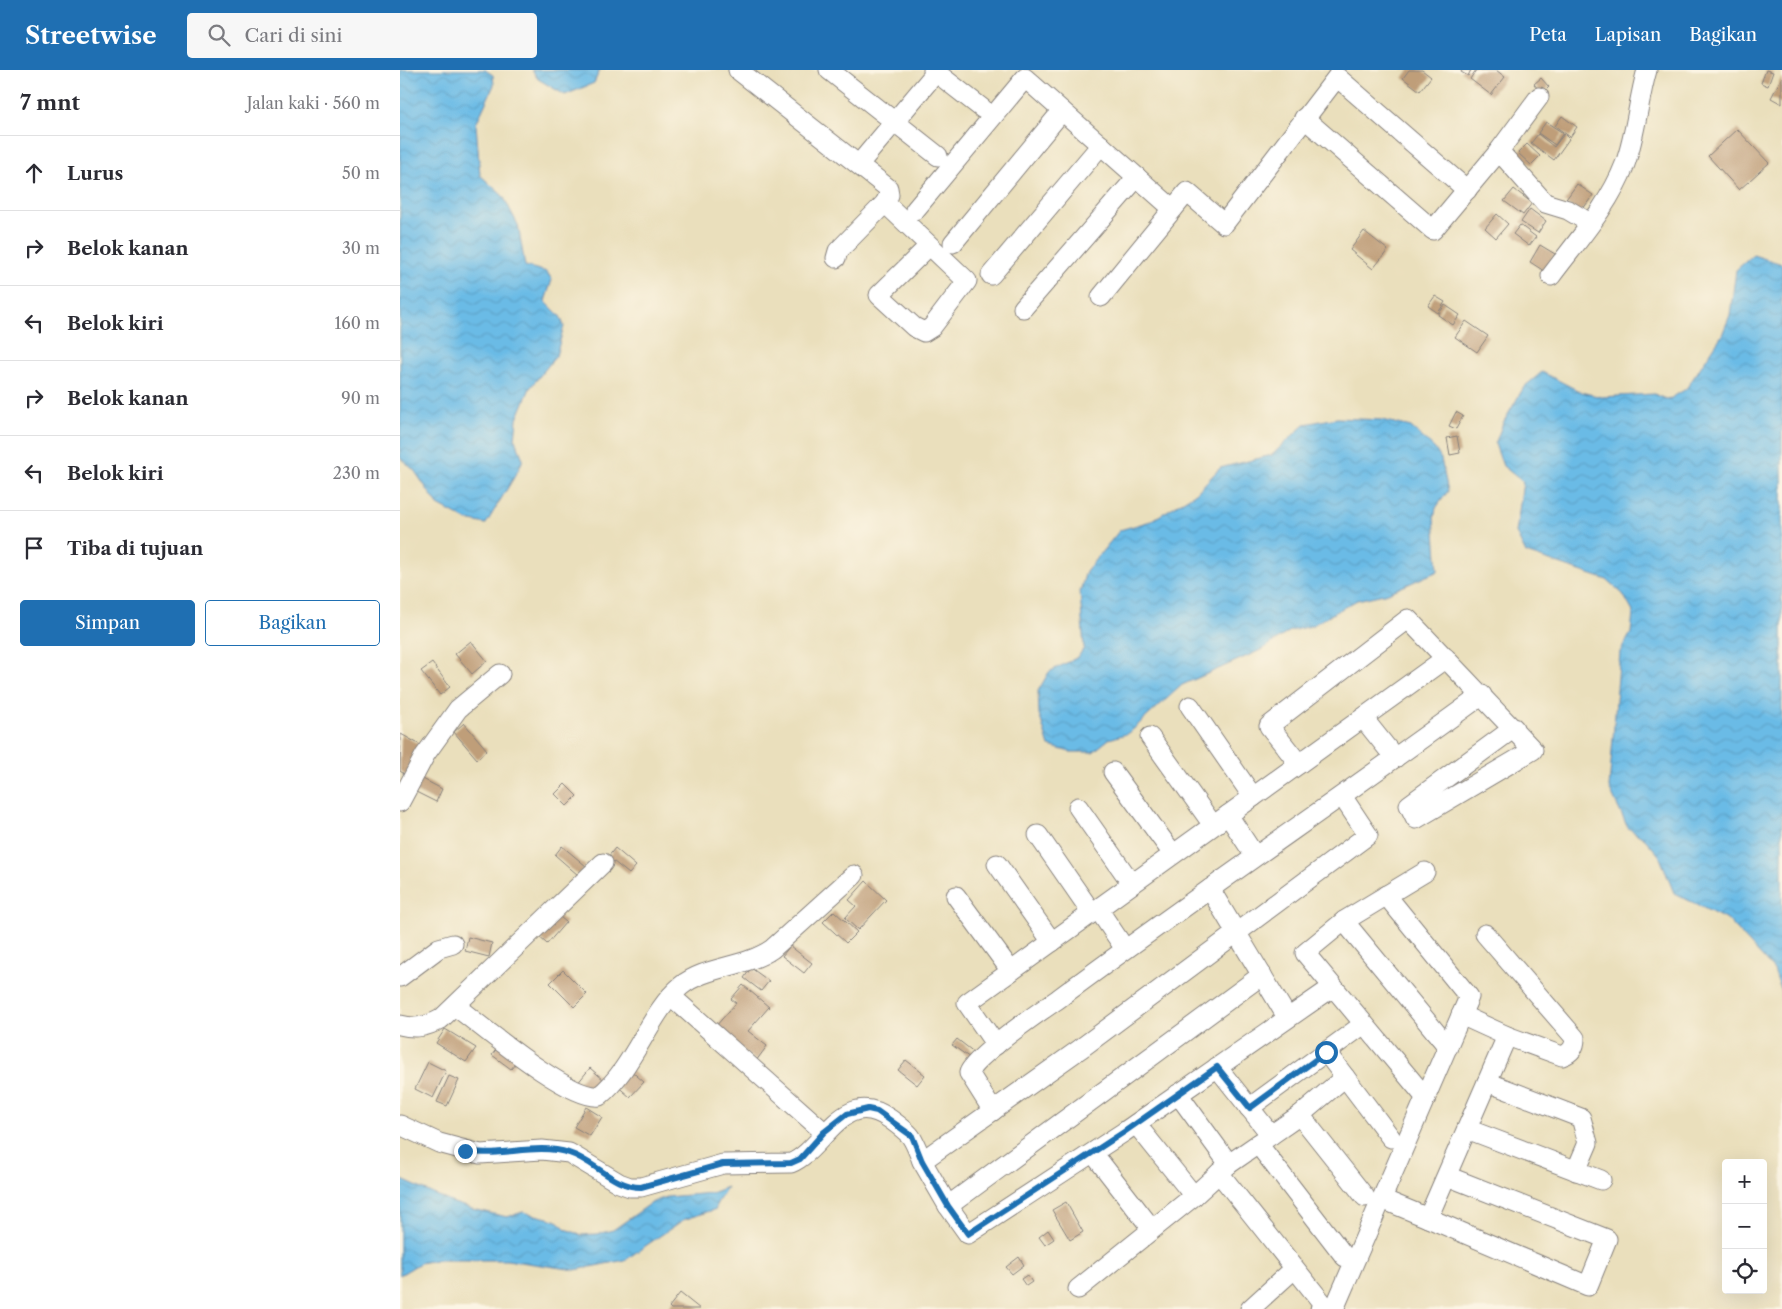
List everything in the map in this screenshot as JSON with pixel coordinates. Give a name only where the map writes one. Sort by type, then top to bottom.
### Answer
[{"type":"street","points":[[738,70],[888,188],[889,195],[885,203],[838,251],[836,258]]},
{"type":"street","points":[[829,70],[938,156]]},
{"type":"street","points":[[1551,276],[1614,188],[1625,162],[1647,70]]},
{"type":"street","points":[[858,164],[936,71],[983,109]]},
{"type":"street","points":[[1101,297],[1187,192],[1224,224],[1304,118],[1338,77],[1466,190]]},
{"type":"street","points":[[915,210],[1025,78],[1173,209]]},
{"type":"street","points":[[1304,118],[1433,230],[1499,151],[1539,97]]},
{"type":"street","points":[[953,243],[1062,111]]},
{"type":"street","points":[[991,275],[1101,145]]},
{"type":"street","points":[[1499,151],[1545,203],[1568,210],[1590,222]]},
{"type":"street","points":[[1023,308],[1137,177]]},
{"type":"street","points":[[885,203],[967,280],[932,327],[924,332],[914,327],[879,295],[929,246]]},
{"type":"street","points":[[1299,764],[1269,726],[1408,619],[1514,728],[1533,750],[1416,820],[1409,806],[1514,728]]},
{"type":"street","points":[[996,1045],[968,1004],[1011,971],[1446,658]]},
{"type":"street","points":[[400,802],[425,755],[458,709],[500,674]]},
{"type":"street","points":[[993,1111],[969,1073],[972,1066],[996,1045],[1125,949],[1482,695]]},
{"type":"street","points":[[1190,706],[1253,797]]},
{"type":"street","points":[[1363,718],[1395,758]]},
{"type":"street","points":[[1150,737],[1221,820],[1255,856]]},
{"type":"street","points":[[1113,772],[1173,854]]},
{"type":"street","points":[[922,1161],[993,1111],[1368,835],[1342,796]]},
{"type":"street","points":[[1078,807],[1132,884]]},
{"type":"street","points":[[1038,835],[1125,949]]},
{"type":"street","points":[[400,1025],[415,1028],[429,1026],[441,1019],[603,863]]},
{"type":"street","points":[[997,864],[1052,942]]},
{"type":"street","points":[[1425,872],[1344,920],[1304,953],[1426,1098]]},
{"type":"street","points":[[455,1006],[531,1063],[574,1091],[590,1097],[599,1096],[624,1068],[671,996],[681,986],[694,978],[760,958],[854,875]]},
{"type":"street","points":[[1210,889],[1287,1017]]},
{"type":"street","points":[[1386,895],[1469,997],[1503,1034]]},
{"type":"street","points":[[956,896],[1011,971]]},
{"type":"street","points":[[1344,920],[1448,1047]]},
{"type":"street","points":[[1461,1016],[1562,1056],[1568,1054],[1575,1045],[1575,1038],[1485,934]]},
{"type":"street","points":[[400,977],[439,948],[453,944]]},
{"type":"street","points":[[948,1206],[1262,975]]},
{"type":"street","points":[[400,1125],[439,1143],[480,1154],[542,1150],[570,1153],[619,1183],[635,1187],[723,1164],[791,1163],[800,1159],[824,1132],[847,1114],[868,1109],[877,1111],[912,1136],[922,1161],[948,1206],[968,1234],[1136,1124],[1287,1017],[1333,987]]},
{"type":"street","points":[[671,996],[824,1132]]},
{"type":"street","points":[[1334,1309],[1374,1198],[1426,1098],[1469,997]]},
{"type":"street","points":[[1250,1108],[1364,1024]]},
{"type":"street","points":[[1428,1218],[1487,1082],[1503,1034]]},
{"type":"street","points":[[1326,1052],[1391,1138]]},
{"type":"street","points":[[1217,1067],[1250,1108],[1264,1140],[1346,1257]]},
{"type":"street","points":[[1078,1289],[1194,1196],[1224,1169],[1300,1115],[1345,1077]]},
{"type":"street","points":[[1487,1082],[1580,1118],[1588,1143],[1576,1171]]},
{"type":"street","points":[[1178,1094],[1224,1169],[1294,1269],[1324,1305],[1320,1309]]},
{"type":"street","points":[[1300,1115],[1374,1198],[1428,1218],[1588,1286],[1608,1239],[1446,1176]]},
{"type":"street","points":[[1136,1124],[1194,1196]]},
{"type":"street","points":[[1467,1129],[1601,1180]]},
{"type":"street","points":[[1093,1153],[1152,1229]]},
{"type":"street","points":[[1250,1309],[1294,1269]]},
{"type":"water","points":[[400,70],[485,70],[493,75],[494,85],[476,124],[480,175],[503,196],[518,225],[525,266],[547,272],[552,280],[545,301],[560,316],[564,326],[556,356],[530,388],[517,419],[515,439],[523,459],[486,524],[466,520],[438,505],[414,470],[400,458]]},
{"type":"water","points":[[532,70],[600,70],[594,83],[565,95],[538,79]]},
{"type":"water","points":[[1753,255],[1782,264],[1782,1013],[1781,991],[1774,970],[1729,921],[1674,893],[1659,855],[1645,839],[1628,828],[1609,788],[1620,652],[1631,633],[1633,612],[1623,594],[1607,580],[1526,553],[1516,533],[1523,482],[1503,466],[1495,444],[1503,423],[1524,387],[1542,372],[1581,392],[1601,397],[1654,394],[1668,400],[1686,389],[1722,335],[1730,315],[1736,270]]},
{"type":"water","points":[[1337,418],[1382,420],[1411,427],[1435,449],[1441,459],[1448,491],[1436,508],[1434,518],[1438,571],[1388,593],[1357,600],[1311,626],[1290,631],[1263,649],[1182,685],[1129,733],[1109,739],[1093,752],[1070,752],[1049,746],[1039,714],[1038,691],[1049,672],[1078,657],[1084,648],[1080,592],[1086,571],[1120,530],[1151,521],[1196,493],[1220,468],[1272,455],[1305,424]]},
{"type":"water","points":[[400,1179],[451,1202],[472,1209],[507,1217],[523,1212],[556,1220],[566,1229],[581,1235],[613,1230],[653,1202],[667,1197],[711,1193],[727,1187],[716,1205],[716,1209],[683,1220],[625,1260],[575,1270],[507,1260],[436,1260],[420,1263],[400,1275]]},
{"type":"building","points":[[1409,70],[1422,70],[1431,77],[1420,91],[1403,78]]},
{"type":"building","points":[[1462,70],[1471,70],[1468,76],[1461,72]]},
{"type":"building","points":[[1476,70],[1496,70],[1505,77],[1491,95],[1470,79]]},
{"type":"building","points":[[1766,70],[1773,72],[1768,86],[1761,83]]},
{"type":"building","points":[[1782,77],[1782,104],[1771,98]]},
{"type":"building","points":[[1541,78],[1549,87],[1542,94],[1534,84]]},
{"type":"building","points":[[1562,116],[1577,127],[1570,137],[1555,126]]},
{"type":"building","points":[[1546,122],[1563,133],[1555,145],[1538,133]]},
{"type":"building","points":[[1737,129],[1769,163],[1739,190],[1708,156]]},
{"type":"building","points":[[1538,134],[1554,147],[1564,134],[1569,139],[1554,160],[1531,143]]},
{"type":"building","points":[[1527,144],[1540,156],[1531,165],[1518,153]]},
{"type":"building","points":[[1577,184],[1593,195],[1580,213],[1564,202]]},
{"type":"building","points":[[1514,189],[1532,203],[1523,215],[1504,201]]},
{"type":"building","points":[[1530,209],[1546,221],[1538,233],[1521,222]]},
{"type":"building","points":[[1497,214],[1508,224],[1496,238],[1485,228]]},
{"type":"building","points":[[1520,225],[1536,237],[1529,246],[1513,234]]},
{"type":"building","points":[[1364,231],[1388,250],[1373,269],[1350,250]]},
{"type":"building","points":[[1540,245],[1555,254],[1544,271],[1530,262]]},
{"type":"building","points":[[1435,296],[1445,302],[1438,313],[1428,306]]},
{"type":"building","points":[[1445,305],[1460,315],[1453,325],[1438,315]]},
{"type":"building","points":[[1466,321],[1488,336],[1477,352],[1455,337]]},
{"type":"building","points":[[1456,412],[1463,416],[1456,429],[1449,426]]},
{"type":"building","points":[[1457,436],[1460,453],[1450,455],[1447,438]]},
{"type":"building","points":[[471,641],[487,661],[472,674],[455,654]]},
{"type":"building","points":[[432,663],[450,687],[440,695],[421,671]]},
{"type":"building","points":[[464,723],[487,750],[477,759],[454,732]]},
{"type":"building","points":[[401,734],[424,747],[407,776],[400,771]]},
{"type":"building","points":[[417,776],[442,789],[436,802],[410,789]]},
{"type":"building","points":[[565,784],[577,796],[567,806],[555,794]]},
{"type":"building","points":[[562,846],[586,866],[578,875],[555,855]]},
{"type":"building","points":[[615,848],[636,866],[629,874],[608,857]]},
{"type":"building","points":[[866,881],[886,900],[858,930],[845,918],[856,906],[849,900]]},
{"type":"building","points":[[834,911],[857,932],[846,943],[823,922]]},
{"type":"building","points":[[555,913],[566,922],[547,944],[536,934]]},
{"type":"building","points":[[468,937],[492,943],[489,957],[465,951]]},
{"type":"building","points":[[790,946],[812,963],[804,973],[782,956]]},
{"type":"building","points":[[751,968],[769,981],[761,991],[744,978]]},
{"type":"building","points":[[563,970],[587,994],[574,1007],[550,983]]},
{"type":"building","points":[[743,985],[769,1007],[748,1031],[767,1046],[756,1061],[715,1027],[736,1003],[731,999]]},
{"type":"building","points":[[445,1029],[476,1048],[466,1062],[436,1043]]},
{"type":"building","points":[[957,1039],[975,1053],[970,1058],[952,1045]]},
{"type":"building","points":[[500,1044],[519,1059],[511,1069],[492,1055]]},
{"type":"building","points":[[906,1060],[925,1075],[917,1085],[898,1070]]},
{"type":"building","points":[[428,1062],[446,1071],[433,1098],[415,1089]]},
{"type":"building","points":[[590,1068],[604,1080],[591,1096],[577,1084]]},
{"type":"building","points":[[629,1069],[644,1082],[630,1097],[615,1084]]},
{"type":"building","points":[[449,1076],[459,1080],[447,1106],[437,1102]]},
{"type":"building","points":[[586,1107],[602,1117],[590,1136],[574,1127]]},
{"type":"building","points":[[1066,1202],[1083,1232],[1070,1240],[1052,1210]]},
{"type":"building","points":[[1048,1230],[1054,1239],[1045,1245],[1039,1237]]},
{"type":"building","points":[[1019,1257],[1024,1265],[1012,1274],[1006,1267]]},
{"type":"building","points":[[1027,1275],[1032,1282],[1026,1286],[1021,1279]]},
{"type":"building","points":[[680,1293],[700,1309],[671,1309],[669,1307]]},
{"type":"route","points":[[465,1151],[480,1154],[542,1150],[570,1153],[604,1172],[619,1183],[630,1187],[641,1187],[706,1167],[723,1164],[791,1163],[800,1159],[824,1132],[847,1114],[868,1109],[885,1115],[912,1136],[922,1161],[948,1206],[968,1234],[1124,1132],[1217,1067],[1250,1108],[1326,1052]]}]
